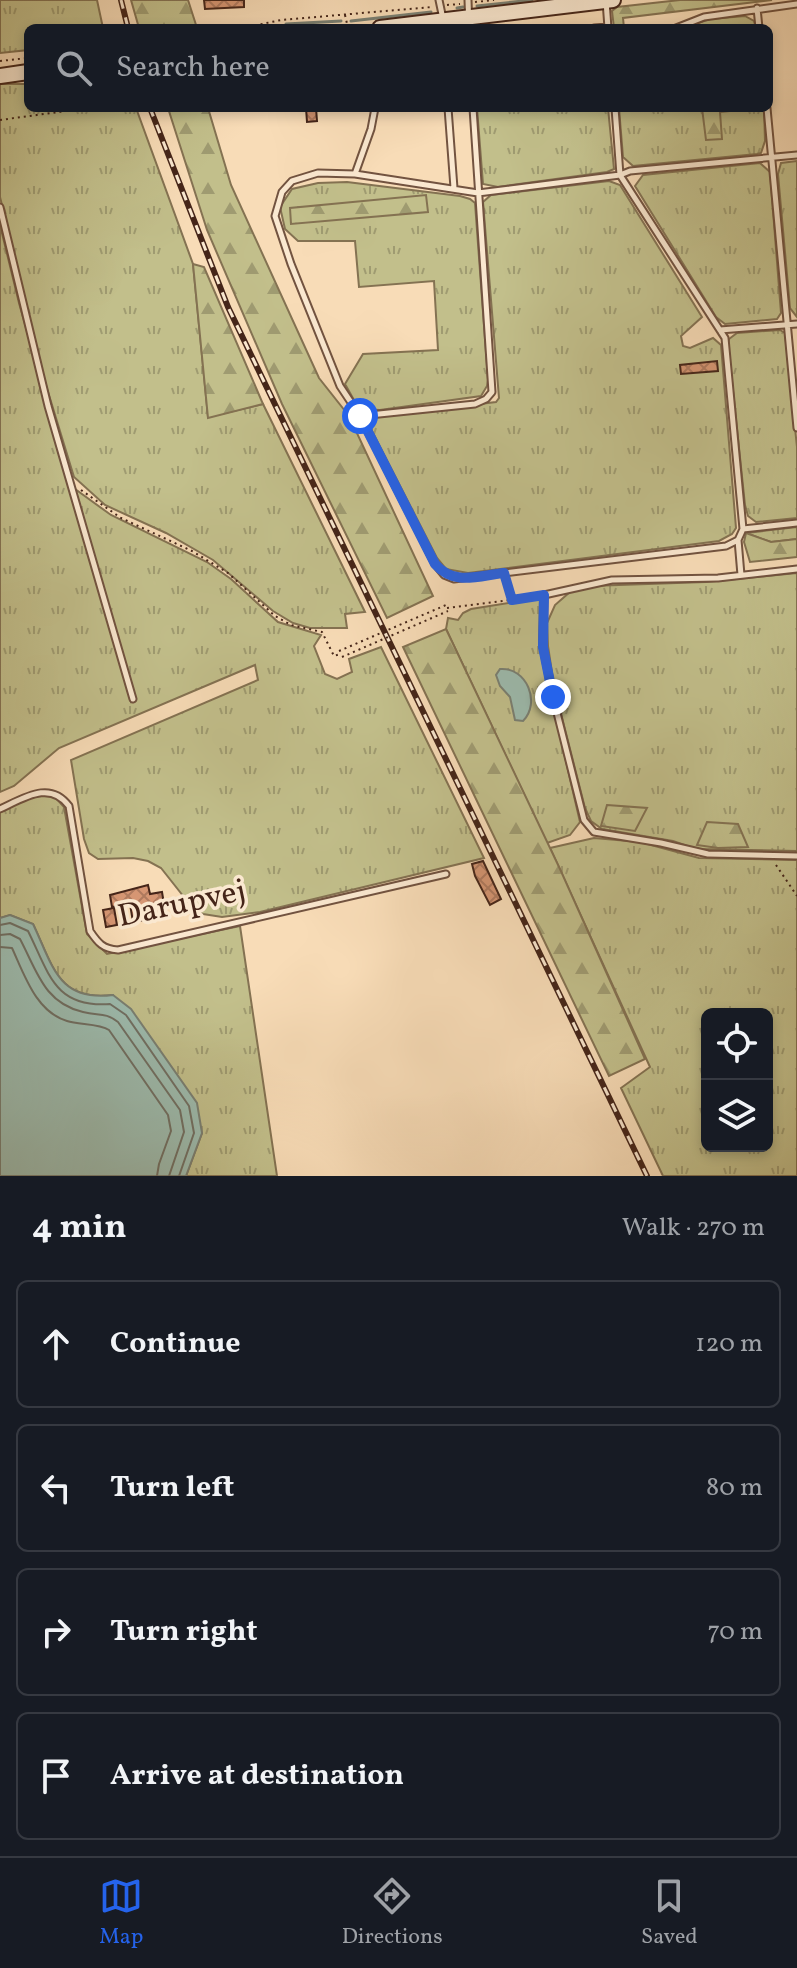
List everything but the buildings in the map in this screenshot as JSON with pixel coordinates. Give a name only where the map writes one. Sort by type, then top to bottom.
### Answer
[{"type":"street","points":[[393,24],[441,9],[468,12],[605,1]]},
{"type":"street","points":[[0,76],[24,73]]},
{"type":"lane","points":[[605,1],[608,24]]},
{"type":"lane","points":[[686,24],[704,17],[797,4]]},
{"type":"lane","points":[[757,8],[759,24]]},
{"type":"lane","points":[[355,174],[374,112]]},
{"type":"lane","points":[[448,112],[454,188]]},
{"type":"lane","points":[[360,416],[475,404],[492,392],[473,112]]},
{"type":"lane","points":[[615,112],[620,175],[725,338],[743,529],[738,540],[741,575]]},
{"type":"lane","points":[[767,112],[797,428]]},
{"type":"lane","points":[[738,540],[726,546],[454,579],[444,575],[435,564],[360,416],[340,386],[275,216],[282,192],[292,181],[318,173],[355,174],[478,193],[620,175],[630,171],[797,155]]},
{"type":"lane","points":[[0,207],[48,406],[133,699]]},
{"type":"lane","points":[[719,330],[797,324]]},
{"type":"lane","points":[[743,529],[797,523]]},
{"type":"lane","points":[[797,569],[741,575],[612,580],[544,595],[543,647],[557,713],[588,826],[594,832],[708,854],[797,856]]},
{"type":"lane","name":"Darupvej","points":[[0,809],[46,791],[63,797],[69,806],[90,931],[106,949],[118,950],[446,874]]},
{"type":"path","points":[[262,24],[441,9],[468,12],[494,0]]},
{"type":"path","points":[[345,15],[347,24]]},
{"type":"path","points":[[0,61],[24,58]]},
{"type":"path","points":[[0,120],[59,112]]},
{"type":"path","points":[[70,482],[121,518],[192,551],[228,573],[275,616],[291,625],[322,632],[334,656],[447,608],[544,595]]},
{"type":"path","points":[[504,573],[512,600]]},
{"type":"path","points":[[340,654],[447,608]]},
{"type":"path","points":[[775,856],[776,867],[797,896]]},
{"type":"green space","points":[[0,0],[97,0],[102,24],[24,24],[24,50],[0,53]]},
{"type":"green space","points":[[131,0],[188,0],[196,24],[138,24]]},
{"type":"green space","points":[[680,0],[772,0],[623,18],[624,24],[614,24],[612,11],[617,7]]},
{"type":"green space","points":[[745,16],[755,24],[695,24],[710,19]]},
{"type":"green space","points":[[0,84],[24,84],[24,112],[137,112],[193,264],[208,417],[263,404],[365,612],[345,614],[347,628],[310,628],[293,623],[273,611],[213,560],[166,533],[105,505],[74,477],[45,382],[0,197]]},
{"type":"green space","points":[[169,112],[209,112],[231,185],[319,378],[349,416],[433,596],[387,618],[282,404],[207,230]]},
{"type":"green space","points":[[477,112],[608,112],[614,169],[498,187],[483,184]]},
{"type":"green space","points":[[619,112],[764,112],[765,141],[761,153],[633,166],[623,157]]},
{"type":"green space","points":[[702,112],[720,112],[722,139],[706,140]]},
{"type":"green space","points":[[797,161],[797,317],[790,308],[778,174],[781,163]]},
{"type":"green space","points":[[760,163],[770,172],[781,313],[777,319],[725,324],[716,317],[635,186],[643,175]]},
{"type":"green space","points":[[609,181],[620,185],[702,317],[681,336],[683,346],[690,348],[713,338],[721,345],[736,528],[719,541],[468,573],[446,569],[437,558],[372,431],[370,421],[379,416],[496,402],[499,398],[483,202],[491,195]]},
{"type":"green space","points":[[347,182],[460,196],[475,203],[488,380],[481,396],[380,410],[359,409],[345,384],[363,354],[438,350],[434,281],[359,287],[355,241],[298,241],[285,229],[280,207],[292,189],[318,183]]},
{"type":"green space","points":[[426,195],[428,212],[291,224],[290,208]]},
{"type":"green space","points":[[0,225],[131,702],[135,700],[75,489],[111,515],[207,562],[231,579],[278,622],[321,635],[314,646],[325,674],[337,679],[352,672],[349,659],[381,647],[484,858],[260,912],[222,917],[195,911],[161,868],[148,861],[98,859],[89,853],[71,760],[258,680],[255,665],[59,748],[14,786],[0,792]]},
{"type":"green space","points":[[193,264],[204,267],[263,404],[208,418]]},
{"type":"green space","points":[[780,330],[785,333],[797,447],[797,518],[756,522],[748,516],[745,505],[728,343],[737,333]]},
{"type":"green space","points":[[797,527],[797,539],[771,542],[746,533]]},
{"type":"green space","points":[[746,533],[771,542],[797,539],[797,557],[750,562],[744,542]]},
{"type":"green space","points":[[797,573],[797,851],[696,849],[673,841],[602,829],[591,821],[554,686],[547,623],[555,605],[570,592],[590,586],[706,582]]},
{"type":"green space","points":[[540,598],[539,645],[580,822],[570,835],[547,843],[446,629],[448,618],[458,620],[471,609]]},
{"type":"green space","points":[[446,629],[560,869],[645,1059],[609,1076],[403,647]]},
{"type":"green space","points":[[36,793],[55,797],[64,807],[87,934],[107,954],[240,926],[277,1176],[186,1176],[202,1133],[113,995],[95,996],[69,987],[53,967],[33,924],[10,915],[0,918],[0,809]]},
{"type":"green space","points":[[607,805],[647,808],[635,831],[601,826]]},
{"type":"green space","points":[[707,822],[738,824],[748,847],[697,845]]},
{"type":"green space","points":[[594,838],[640,842],[699,858],[797,860],[797,1176],[663,1176],[621,1088],[650,1067],[550,848]]},
{"type":"water","points":[[500,669],[518,674],[528,688],[531,705],[523,721],[515,720],[510,697],[500,686],[496,675]]},
{"type":"water","points":[[10,915],[33,924],[53,967],[69,987],[95,996],[113,995],[131,1009],[197,1103],[202,1133],[186,1176],[0,1176],[0,918]]},
{"type":"waterway","points":[[477,6],[532,0]]},
{"type":"waterway","points":[[457,8],[463,7]]},
{"type":"waterway","points":[[351,21],[431,12]]},
{"type":"waterway","points":[[286,24],[341,21]]},
{"type":"railway","points":[[121,0],[127,24]]},
{"type":"railway","points":[[152,112],[228,307],[647,1176]]},
{"type":"route","points":[[360,416],[435,564],[444,575],[454,579],[504,573],[512,600],[544,595],[543,647],[553,697]]}]
